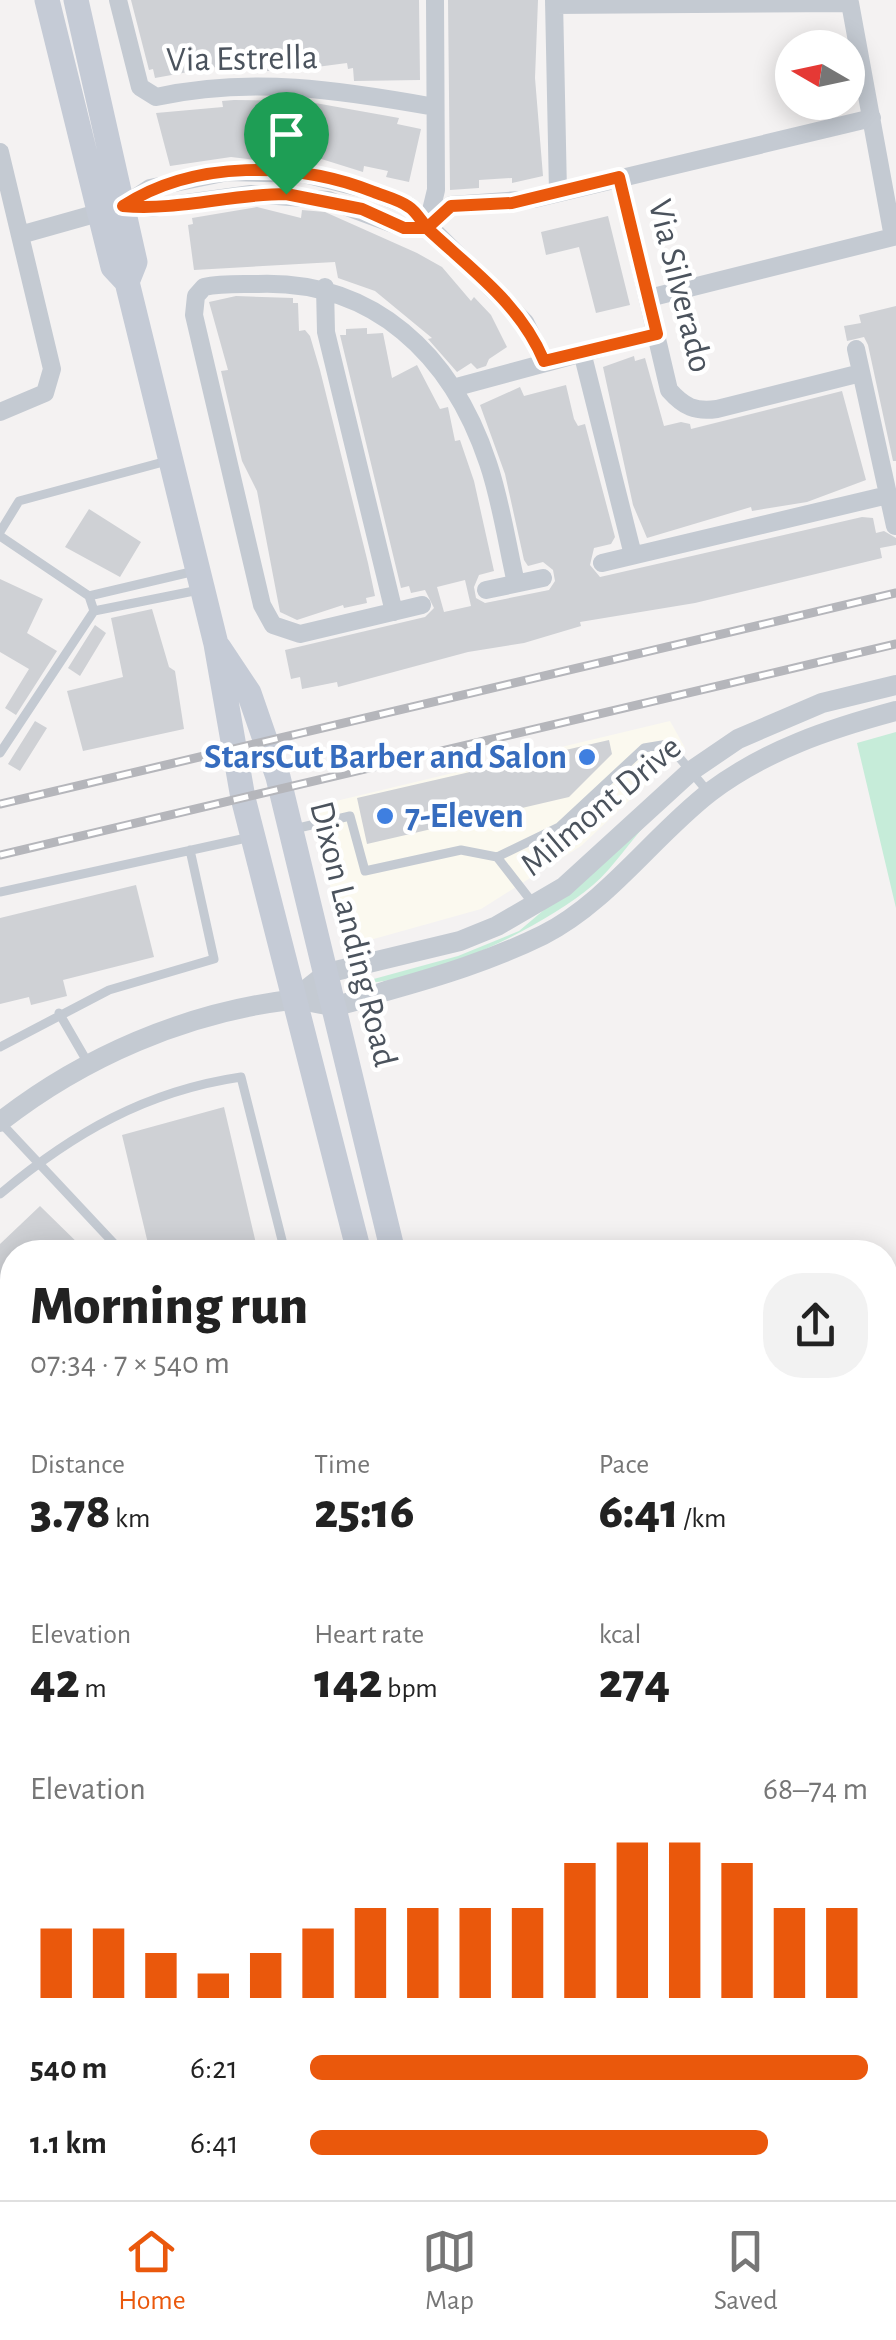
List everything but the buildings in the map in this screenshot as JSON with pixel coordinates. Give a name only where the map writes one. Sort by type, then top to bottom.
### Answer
[{"type":"main road","name":"Dixon Landing Road","points":[[46,0],[111,209],[135,262],[127,282],[216,644],[229,739],[353,1240]]},
{"type":"main road","name":"Dixon Landing Road","points":[[76,0],[111,209]]},
{"type":"main road","name":"Dixon Landing Road","points":[[216,644],[249,694],[272,762],[390,1240]]},
{"type":"street","name":"Via Estrella","points":[[118,0],[140,87],[156,97],[194,89],[295,85],[435,107]]},
{"type":"street","points":[[427,228],[436,190],[435,0]]},
{"type":"street","points":[[558,192],[554,2],[850,4],[891,197],[893,237],[649,298]]},
{"type":"street","points":[[111,209],[286,194],[345,204],[404,228],[427,228],[451,206],[512,203],[872,118]]},
{"type":"street","points":[[0,152],[52,382],[45,393],[0,412]]},
{"type":"street","points":[[20,235],[111,209],[150,188],[228,172],[334,178],[409,206],[525,322],[544,361]]},
{"type":"street","name":"Via Silverado","points":[[619,177],[669,390],[681,403],[698,411],[862,373]]},
{"type":"street","points":[[422,605],[300,634],[273,625],[262,605],[194,315],[196,296],[217,284],[300,282],[325,287],[394,324],[432,357],[453,388],[488,464],[516,583]]},
{"type":"street","points":[[325,287],[326,332],[394,612]]},
{"type":"street","points":[[453,388],[657,334]]},
{"type":"street","points":[[856,349],[895,526]]},
{"type":"street","points":[[582,352],[633,555]]},
{"type":"street","points":[[602,563],[888,495]]},
{"type":"street","points":[[486,590],[543,578]]},
{"type":"street","name":"Milmont Drive","points":[[294,999],[327,973],[460,942],[534,904],[564,887],[691,772],[755,732],[822,704],[896,684]]},
{"type":"street","name":"Milmont Drive","points":[[0,1122],[88,1064],[184,1025],[294,999],[334,1005],[462,970],[546,933],[581,910],[709,793],[759,760],[828,729],[896,711]]},
{"type":"lane","points":[[94,611],[90,596],[0,534],[19,501],[170,460]]},
{"type":"lane","points":[[90,596],[200,580]]},
{"type":"lane","points":[[0,753],[94,611],[200,580]]},
{"type":"lane","points":[[291,829],[350,816],[364,871],[461,850],[497,857],[558,827],[644,748],[668,744],[709,793]]},
{"type":"lane","points":[[0,892],[253,837]]},
{"type":"lane","points":[[0,1047],[109,990],[214,959],[190,850]]},
{"type":"lane","points":[[497,857],[534,904]]},
{"type":"lane","points":[[59,1013],[88,1064]]},
{"type":"lane","points":[[0,1194],[37,1163],[116,1113],[206,1082],[241,1077],[281,1240]]},
{"type":"lane","points":[[0,1122],[111,1240]]},
{"type":"shaded area","points":[[670,721],[685,748],[581,846],[481,909],[345,947],[311,807]]},
{"type":"green space","points":[[896,732],[896,908],[857,743]]},
{"type":"green space","points":[[649,821],[601,878],[544,919],[514,935],[449,964],[386,981],[359,983],[458,956],[519,931]]},
{"type":"railway","points":[[0,804],[896,593]]},
{"type":"railway","points":[[0,855],[896,644]]},
{"type":"place","name":"StarsCut Barber and Salon","points":[[587,757]]},
{"type":"place","name":"7-Eleven","points":[[385,816]]},
{"type":"route","points":[[286,194],[252,194],[151,208],[123,206],[150,188],[228,172],[273,171],[334,178],[409,206],[427,228],[525,322],[544,361],[657,334],[619,177],[534,200],[451,206],[427,228],[404,228],[362,209],[286,194]]}]
